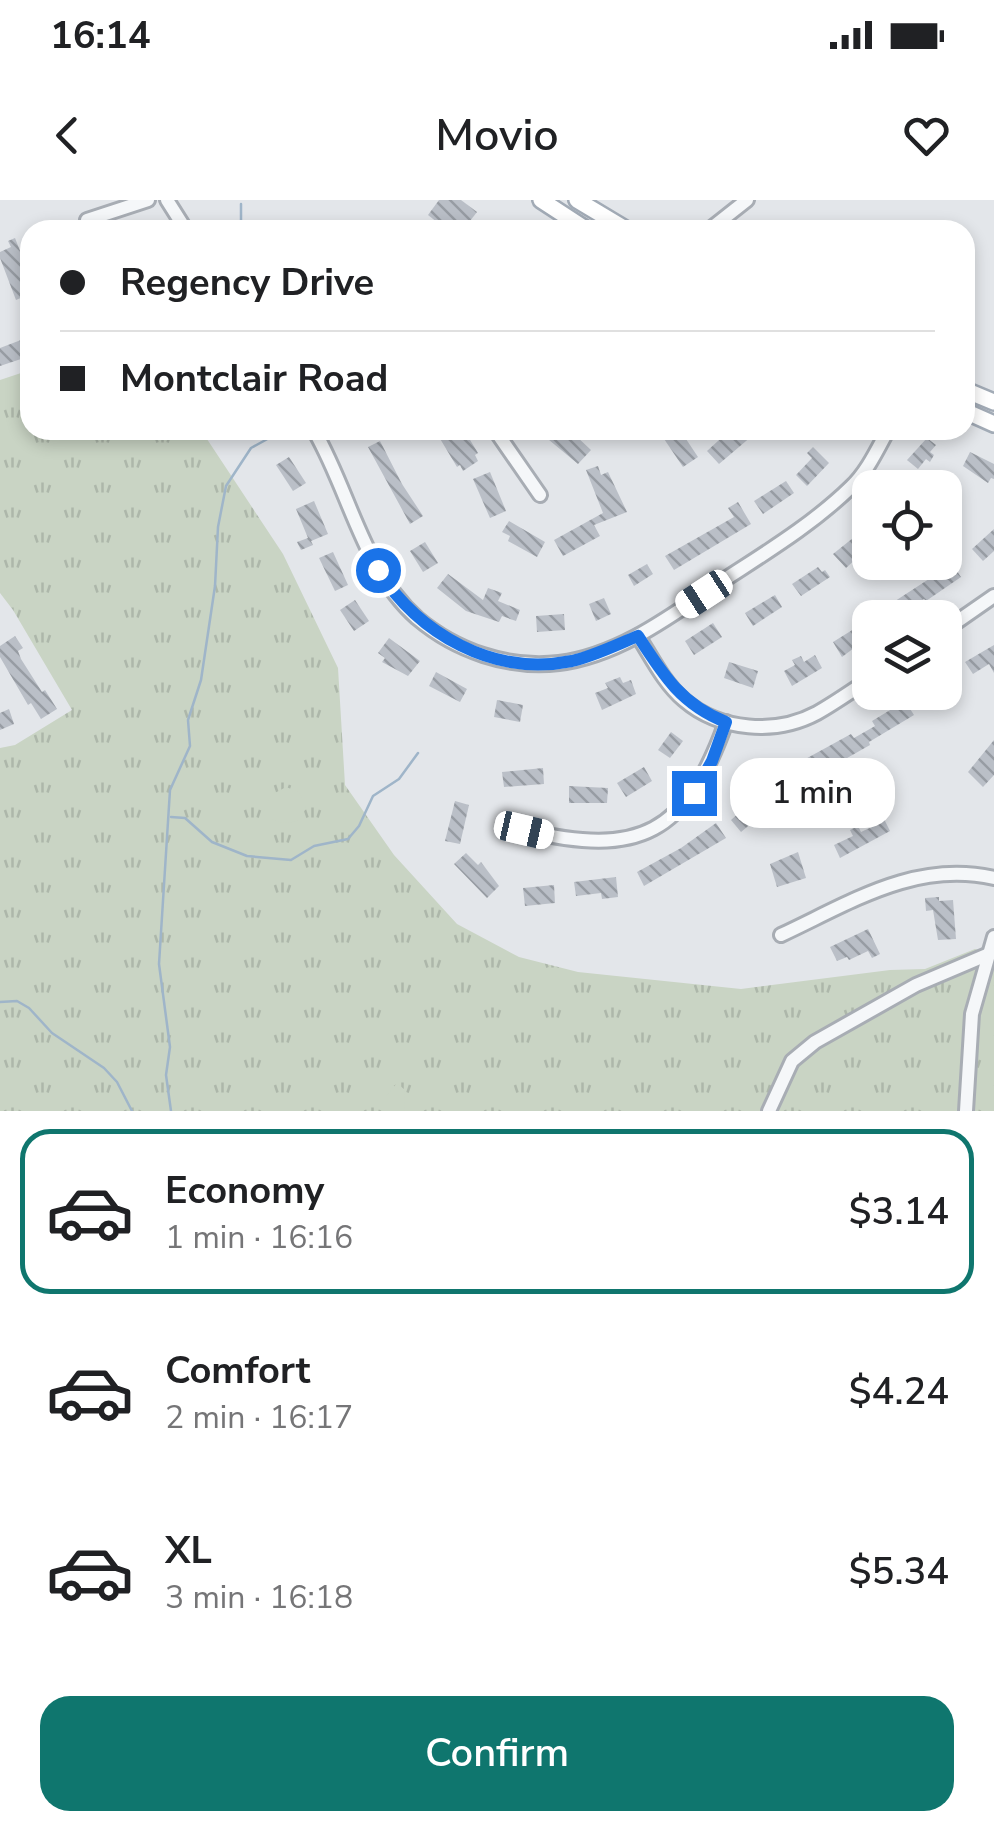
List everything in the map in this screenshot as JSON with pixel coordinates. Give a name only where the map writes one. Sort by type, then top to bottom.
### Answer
[{"type":"main road","points":[[541,200],[572,220]]},
{"type":"main road","points":[[577,200],[610,220]]},
{"type":"street","points":[[87,220],[148,200]]},
{"type":"street","points":[[722,220],[747,200]]},
{"type":"street","points":[[318,440],[378,570],[402,603],[433,630],[480,654],[537,664],[574,661],[638,636],[801,529],[853,486],[883,440]]},
{"type":"street","points":[[502,440],[540,495]]},
{"type":"street","points":[[962,618],[994,596]]},
{"type":"street","points":[[638,636],[684,700],[706,715],[726,722],[759,727],[790,724],[816,714],[852,690]]},
{"type":"street","points":[[524,830],[558,838],[608,842],[660,824],[694,793],[712,761],[726,722]]},
{"type":"street","points":[[781,935],[920,875],[952,872],[994,878]]},
{"type":"street","points":[[966,1111],[972,1014],[994,937]]},
{"type":"street","points":[[769,1111],[792,1061],[815,1042],[916,985],[988,954]]},
{"type":"green space","points":[[20,373],[20,440],[208,440],[283,554],[338,668],[345,785],[394,855],[457,924],[519,957],[578,972],[741,989],[925,969],[975,949],[994,954],[994,1111],[0,1111],[0,748],[15,745],[72,710],[0,593],[0,380]]},
{"type":"green space","points":[[286,787],[299,792],[306,808],[300,819],[285,823],[264,811],[271,795]]},
{"type":"green space","points":[[397,1083],[405,1090],[404,1111],[386,1111],[386,1096]]},
{"type":"building","points":[[439,200],[461,200],[477,212],[471,220],[434,220],[428,215]]},
{"type":"building","points":[[15,238],[20,251],[20,298],[16,300],[0,258],[0,252],[11,247],[8,241]]},
{"type":"building","points":[[20,340],[20,359],[0,366],[0,348]]},
{"type":"building","points":[[441,440],[470,440],[478,453],[478,461],[463,471],[460,465],[457,467]]},
{"type":"building","points":[[549,440],[580,440],[591,450],[578,464]]},
{"type":"building","points":[[665,440],[687,440],[698,457],[683,467]]},
{"type":"building","points":[[719,440],[747,440],[719,464],[707,451]]},
{"type":"building","points":[[925,440],[936,445],[930,452],[934,455],[930,462],[926,459],[918,469],[907,460]]},
{"type":"building","points":[[380,441],[423,516],[410,524],[368,447]]},
{"type":"building","points":[[813,447],[829,463],[807,486],[796,475],[812,458],[807,453]]},
{"type":"building","points":[[970,452],[994,464],[994,479],[988,483],[963,466]]},
{"type":"building","points":[[289,457],[306,483],[293,491],[276,465]]},
{"type":"building","points":[[598,466],[601,475],[608,472],[627,512],[594,525],[600,536],[563,556],[554,540],[603,513],[586,470]]},
{"type":"building","points":[[490,472],[506,511],[490,518],[473,479]]},
{"type":"building","points":[[786,481],[794,493],[763,514],[754,501]]},
{"type":"building","points":[[314,501],[328,534],[301,550],[297,542],[308,538],[296,509]]},
{"type":"building","points":[[738,502],[751,524],[674,570],[665,556],[734,517],[728,508]]},
{"type":"building","points":[[509,521],[545,542],[537,557],[508,541],[510,536],[502,532]]},
{"type":"building","points":[[994,529],[994,551],[983,561],[972,549]]},
{"type":"building","points":[[852,539],[852,562],[846,568],[833,554]]},
{"type":"building","points":[[425,542],[438,563],[423,572],[410,551]]},
{"type":"building","points":[[333,552],[348,585],[335,591],[319,558]]},
{"type":"building","points":[[647,564],[653,574],[634,586],[628,575]]},
{"type":"building","points":[[818,567],[830,577],[801,596],[792,584]]},
{"type":"building","points":[[448,574],[483,600],[488,588],[502,593],[498,601],[520,610],[516,621],[502,616],[499,622],[466,611],[437,588]]},
{"type":"building","points":[[927,580],[957,580],[927,600],[897,600]]},
{"type":"building","points":[[775,595],[782,607],[753,626],[745,613]]},
{"type":"building","points":[[604,598],[611,614],[596,621],[589,604]]},
{"type":"building","points":[[355,600],[369,621],[354,631],[340,610]]},
{"type":"building","points":[[564,614],[565,630],[537,632],[536,616]]},
{"type":"building","points":[[713,623],[722,637],[694,655],[685,641]]},
{"type":"building","points":[[852,630],[852,650],[842,657],[833,642]]},
{"type":"building","points":[[15,636],[23,648],[18,651],[21,659],[57,709],[41,719],[31,703],[28,705],[0,657],[0,646]]},
{"type":"building","points":[[389,638],[420,661],[408,676],[382,662],[385,658],[378,653]]},
{"type":"building","points":[[994,645],[994,673],[989,664],[973,674],[965,662]]},
{"type":"building","points":[[815,655],[822,668],[792,686],[784,671],[795,665],[792,660],[801,656],[804,662]]},
{"type":"building","points":[[729,662],[758,671],[753,688],[724,678]]},
{"type":"building","points":[[436,672],[467,689],[460,702],[429,686]]},
{"type":"building","points":[[620,677],[623,683],[631,680],[636,694],[602,710],[595,693],[608,688],[605,683]]},
{"type":"building","points":[[497,700],[523,705],[520,722],[494,717]]},
{"type":"building","points":[[9,709],[14,724],[0,730],[0,713]]},
{"type":"building","points":[[890,710],[911,710],[914,715],[869,742],[870,745],[833,766],[831,762],[788,788],[780,773],[851,734],[854,738],[875,726],[872,721]]},
{"type":"building","points":[[671,732],[683,741],[670,758],[658,750]]},
{"type":"building","points":[[994,740],[994,775],[983,787],[968,772]]},
{"type":"building","points":[[644,767],[652,781],[626,797],[617,783]]},
{"type":"building","points":[[543,768],[544,784],[504,787],[502,772]]},
{"type":"building","points":[[569,786],[608,788],[607,803],[569,803]]},
{"type":"building","points":[[768,787],[777,797],[769,803],[772,806],[741,832],[731,820]]},
{"type":"building","points":[[455,801],[469,805],[460,844],[445,841]]},
{"type":"building","points":[[880,811],[890,831],[840,858],[834,845],[853,836],[850,830],[858,826],[861,832],[876,825],[871,815]]},
{"type":"building","points":[[716,823],[726,838],[644,886],[637,872]]},
{"type":"building","points":[[798,852],[806,878],[777,887],[770,864]]},
{"type":"building","points":[[466,853],[478,865],[481,862],[499,886],[487,898],[454,864]]},
{"type":"building","points":[[616,877],[618,897],[602,899],[601,893],[576,896],[574,882]]},
{"type":"building","points":[[554,885],[555,903],[525,906],[523,888]]},
{"type":"building","points":[[939,897],[939,901],[953,900],[956,939],[938,940],[933,910],[926,911],[925,898]]},
{"type":"building","points":[[868,929],[880,954],[872,958],[868,951],[837,961],[830,947]]},
{"type":"waterway","points":[[241,204],[241,220]]},
{"type":"waterway","points":[[171,1111],[166,1075],[170,1047],[159,964],[170,790],[190,746],[188,720],[201,680],[226,486],[251,448],[266,440]]},
{"type":"waterway","points":[[171,817],[185,818],[212,842],[247,856],[291,860],[314,846],[348,839],[373,796],[399,779],[418,753]]},
{"type":"waterway","points":[[0,1002],[17,1001],[29,1008],[52,1033],[104,1068],[117,1082],[132,1111]]},
{"type":"route","points":[[378,570],[402,603],[433,630],[453,643],[491,658],[556,664],[591,656],[638,636],[684,700],[706,715],[726,722],[712,761],[694,793]]}]
